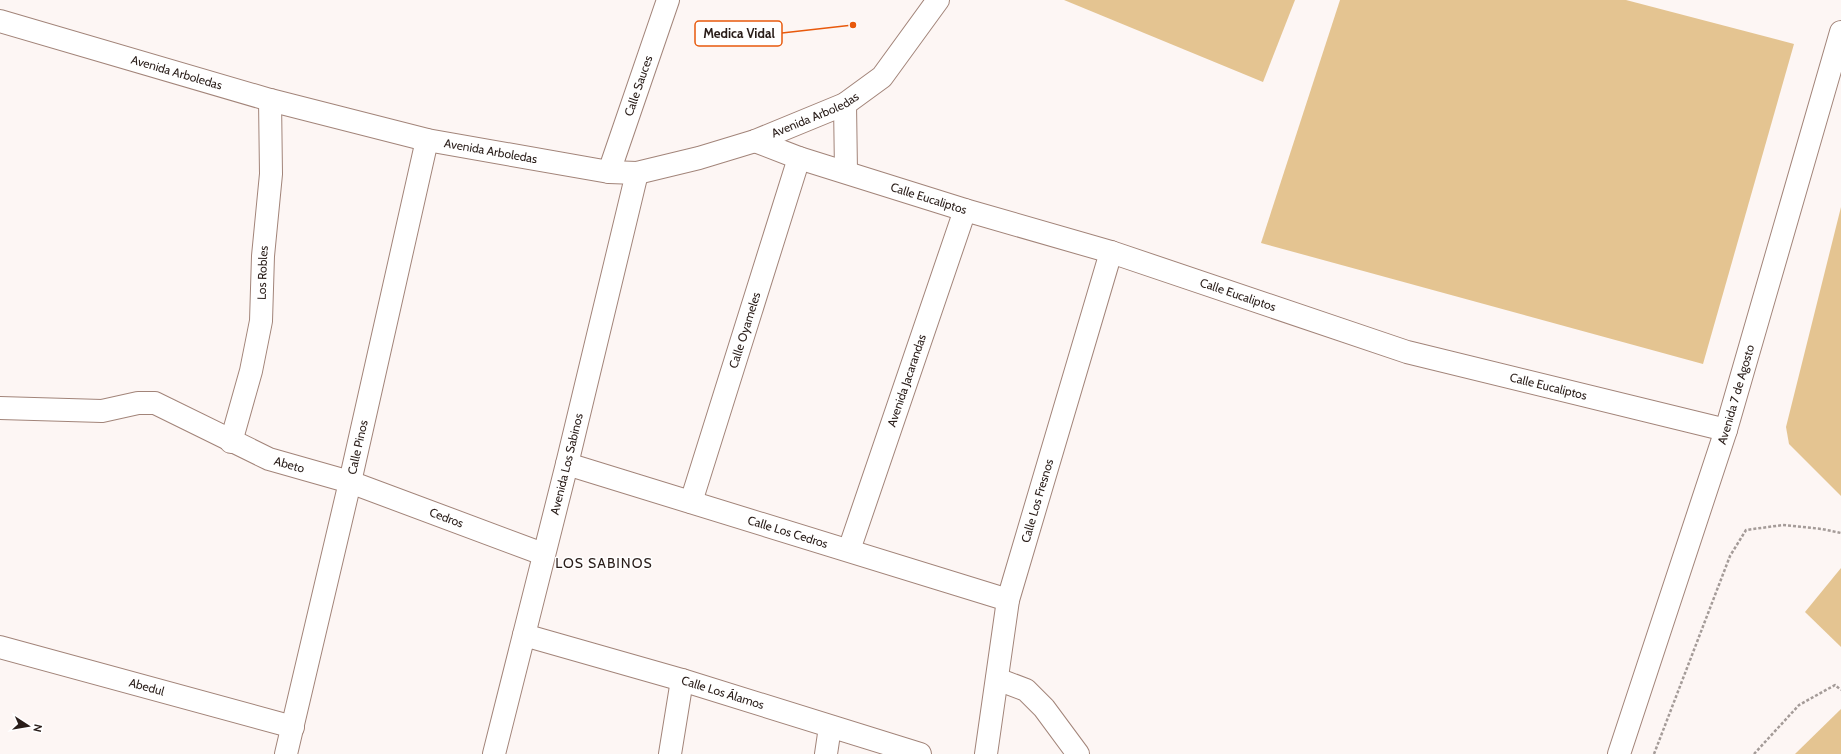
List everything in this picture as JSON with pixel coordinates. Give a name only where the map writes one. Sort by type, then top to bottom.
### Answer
[{"type":"street","name":"Calle Sauces","points":[[609,172],[668,0]]},
{"type":"street","name":"Avenida Arboledas","points":[[0,21],[270,100],[427,140],[609,172],[637,173],[755,141],[845,104],[882,77],[938,0]]},
{"type":"street","name":"Avenida 7 de Agosto","points":[[1619,754],[1726,430],[1841,32]]},
{"type":"street","name":"Los Robles","points":[[231,442],[251,371],[261,321],[264,256],[271,174],[270,100]]},
{"type":"street","points":[[845,104],[846,172]]},
{"type":"street","name":"Calle Pinos","points":[[286,754],[350,482],[427,140]]},
{"type":"street","name":"Calle Eucaliptos","points":[[755,141],[799,158],[965,210],[1111,252],[1407,352],[1726,430]]},
{"type":"street","name":"Calle Oyameles","points":[[691,502],[799,158]]},
{"type":"street","name":"Avenida Los Sabinos","points":[[494,754],[567,464],[637,173]]},
{"type":"street","name":"Avenida Jacarandas","points":[[849,550],[965,210]]},
{"type":"street","name":"Calle Los Fresnos","points":[[986,754],[1008,600],[1111,252]]},
{"type":"street","name":"Abeto","points":[[0,408],[102,411],[138,403],[155,403],[187,418],[231,442],[269,459],[350,482]]},
{"type":"street","name":"Calle Los Cedros","points":[[567,464],[1008,600]]},
{"type":"street","name":"Cedros","points":[[350,482],[544,554]]},
{"type":"street","name":"Calle Los Álamos","points":[[524,635],[682,680],[920,754]]},
{"type":"street","name":"Abedul","points":[[0,647],[293,727]]},
{"type":"street","points":[[997,679],[1026,690],[1044,708],[1078,754]]},
{"type":"street","points":[[670,754],[682,680]]},
{"type":"street","points":[[826,754],[830,727]]},
{"type":"path","points":[[1654,754],[1730,556],[1746,530],[1783,525],[1841,533]]},
{"type":"path","points":[[1754,754],[1798,705],[1835,685],[1841,690]]},
{"type":"shaded area","points":[[1064,0],[1295,0],[1263,82]]},
{"type":"shaded area","points":[[1340,0],[1626,0],[1794,44],[1703,364],[1261,243]]},
{"type":"shaded area","points":[[1841,207],[1841,496],[1789,444],[1786,427]]},
{"type":"shaded area","points":[[1841,568],[1841,647],[1805,612]]},
{"type":"shaded area","points":[[1841,709],[1841,754],[1795,754]]},
{"type":"place","name":"Medica Vidal","points":[[853,25]]},
{"type":"district","name":"LOS SABINOS","points":[[604,563]]}]
